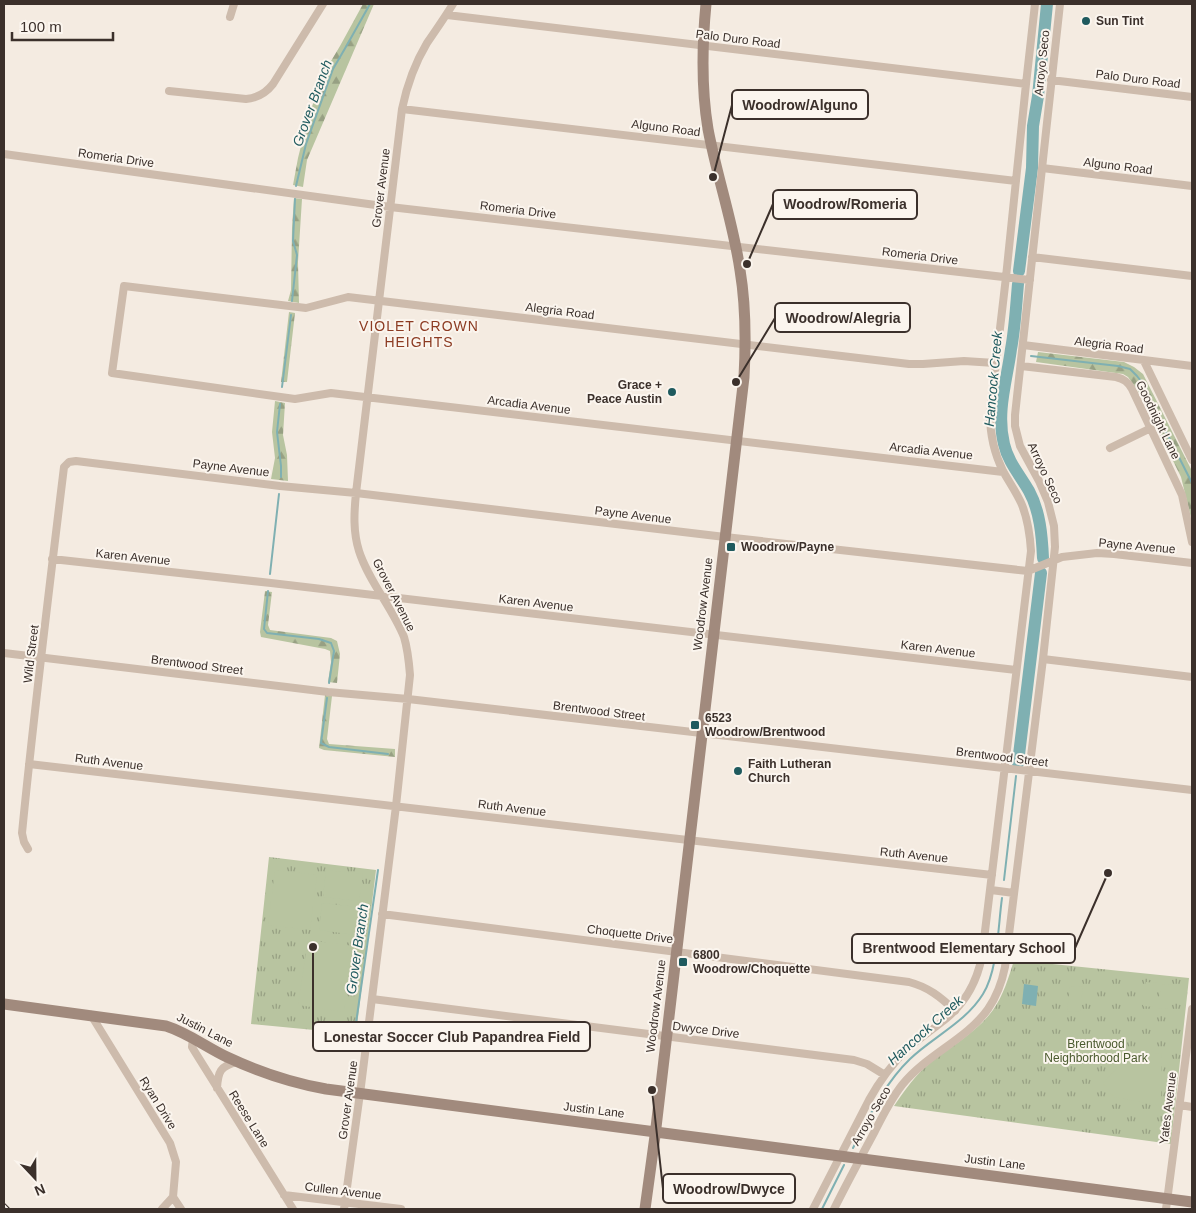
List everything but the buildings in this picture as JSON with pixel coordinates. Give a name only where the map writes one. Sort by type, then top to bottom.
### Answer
[{"type":"street","points":[[230,17],[234,4]]},
{"type":"street","points":[[169,91],[246,99],[258,97],[273,84],[323,4]]},
{"type":"street","name":"Grover Avenue","points":[[344,1206],[396,806],[410,675],[409,655],[404,638],[398,623],[367,571],[355,537],[356,493],[402,109],[416,64],[453,4]]},
{"type":"street","name":"Woodrow Avenue","points":[[645,1209],[690,841],[744,377],[746,344],[744,295],[736,246],[711,145],[704,98],[702,46],[706,4]]},
{"type":"street","name":"Arroyo Seco","points":[[813,1209],[869,1100],[885,1075],[908,1048],[955,1011],[970,989],[980,966],[982,956],[1031,551],[1026,519],[1017,494],[1003,472],[995,452],[990,429],[990,414],[1035,4]]},
{"type":"street","name":"Arroyo Seco","points":[[834,1209],[891,1101],[903,1084],[923,1063],[984,1015],[994,1001],[1006,967],[1055,547],[1048,502],[1039,481],[1023,453],[1017,436],[1015,415],[1060,4]]},
{"type":"street","name":"Palo Duro Road","points":[[447,15],[1026,84]]},
{"type":"street","name":"Palo Duro Road","points":[[1051,80],[1192,97]]},
{"type":"street","name":"Alguno Road","points":[[402,109],[1016,181]]},
{"type":"street","name":"Romeria Drive","points":[[4,154],[390,207],[1030,280]]},
{"type":"street","name":"Alguno Road","points":[[1042,168],[1192,186]]},
{"type":"street","points":[[1032,257],[1192,276]]},
{"type":"street","name":"Alegria Road","points":[[112,372],[124,286],[306,308],[348,297],[909,364],[964,361],[995,363]]},
{"type":"street","name":"Alegria Road","points":[[1023,345],[1192,366]]},
{"type":"street","points":[[1144,360],[1192,460]]},
{"type":"street","name":"Goodnight Lane","points":[[1021,366],[1116,377],[1128,383],[1182,496],[1192,542]]},
{"type":"street","name":"Arcadia Avenue","points":[[112,372],[294,399],[331,393],[1003,472]]},
{"type":"street","points":[[1110,448],[1151,428]]},
{"type":"street","name":"Payne Avenue","points":[[69,462],[76,461],[1028,571],[1062,557],[1106,553],[1192,562]]},
{"type":"street","name":"Wild Street","points":[[28,849],[22,833],[29,764],[64,467],[69,462]]},
{"type":"street","name":"Karen Avenue","points":[[52,559],[1016,670]]},
{"type":"street","name":"Brentwood Street","points":[[4,653],[318,691],[408,699],[1192,790]]},
{"type":"street","points":[[1043,658],[1192,677]]},
{"type":"street","name":"Ruth Avenue","points":[[29,764],[992,875]]},
{"type":"street","points":[[990,890],[1014,892]]},
{"type":"street","name":"Choquette Drive","points":[[382,914],[909,982],[931,990],[955,1011]]},
{"type":"street","name":"Dwyce Drive","points":[[372,999],[854,1060],[866,1064],[885,1075]]},
{"type":"street","name":"Justin Lane","points":[[4,1004],[166,1026],[181,1031],[237,1062],[265,1073],[301,1084],[360,1094],[860,1159],[1167,1204],[1192,1202]]},
{"type":"street","name":"Yates Avenue","points":[[1167,1204],[1192,1009]]},
{"type":"street","name":"Ryan Drive","points":[[91,1015],[170,1143],[176,1162],[173,1197]]},
{"type":"street","name":"Reese Lane","points":[[193,1038],[192,1047],[293,1209]]},
{"type":"street","points":[[217,1088],[218,1075],[228,1065],[237,1062]]},
{"type":"street","points":[[1180,1105],[1192,1107]]},
{"type":"street","name":"Cullen Avenue","points":[[284,1195],[344,1206],[401,1209]]},
{"type":"street","points":[[162,1209],[173,1197],[181,1209]]},
{"type":"green space","points":[[363,4],[374,4],[307,160],[303,187],[293,185],[309,114],[328,66]]},
{"type":"green space","points":[[294,198],[302,199],[298,262],[299,303],[288,301],[291,290]]},
{"type":"green space","points":[[289,312],[295,313],[287,382],[281,382]]},
{"type":"green space","points":[[1038,352],[1124,362],[1143,374],[1192,471],[1192,522],[1181,477],[1140,394],[1128,377],[1123,374],[1036,362]]},
{"type":"green space","points":[[275,401],[285,403],[283,435],[287,455],[288,481],[271,479],[275,458],[272,432]]},
{"type":"green space","points":[[265,591],[272,592],[268,625],[270,630],[331,638],[337,641],[340,654],[337,683],[328,682],[331,662],[330,651],[261,637]]},
{"type":"green space","points":[[325,695],[332,696],[327,739],[329,744],[395,749],[395,757],[319,748]]},
{"type":"green space","points":[[269,857],[376,870],[356,1034],[251,1024]]},
{"type":"green space","points":[[275,870],[317,875],[310,930],[268,925]]},
{"type":"green space","points":[[326,870],[363,874],[359,901],[323,897]]},
{"type":"green space","points":[[322,903],[358,907],[355,935],[319,930]]},
{"type":"green space","points":[[308,940],[354,946],[344,1012],[298,1005]]},
{"type":"green space","name":"Brentwood Neighborhood Park","points":[[1014,960],[1189,978],[1171,1144],[894,1106],[920,1072],[987,1018],[1003,993]]},
{"type":"green space","points":[[1146,982],[1157,983],[1154,1007],[1143,1006]]},
{"type":"green space","points":[[1161,984],[1172,985],[1169,1009],[1158,1008]]},
{"type":"green space","points":[[1070,986],[1083,987],[1080,1012],[1067,1011]]},
{"type":"green space","points":[[1139,1053],[1162,1054],[1161,1106],[1114,1097],[1103,1083],[1120,1065]]},
{"type":"water","points":[[1024,984],[1038,986],[1036,1006],[1022,1004]]},
{"type":"waterway","name":"Grover Branch","points":[[296,186],[306,144],[333,69],[370,4]]},
{"type":"waterway","name":"Hancock Creek","points":[[1019,271],[1032,168],[1033,126],[1038,96],[1047,4]]},
{"type":"waterway","name":"Grover Branch","points":[[292,301],[297,255],[293,241],[295,199]]},
{"type":"waterway","name":"Hancock Creek","points":[[1018,284],[1014,333],[1003,396],[1002,432],[1008,457],[1029,491],[1036,507],[1041,532],[1043,558]]},
{"type":"waterway","name":"Grover Branch","points":[[282,387],[291,315]]},
{"type":"waterway","points":[[1031,356],[1130,369],[1144,385],[1192,483]]},
{"type":"waterway","name":"Grover Branch","points":[[280,404],[277,432],[281,477]]},
{"type":"waterway","name":"Grover Branch","points":[[270,574],[279,494]]},
{"type":"waterway","name":"Hancock Creek","points":[[1018,763],[1041,573]]},
{"type":"waterway","name":"Grover Branch","points":[[268,591],[264,629],[267,633],[319,639],[331,643],[334,651],[329,683]]},
{"type":"waterway","name":"Grover Branch","points":[[327,698],[321,743],[329,747],[388,754]]},
{"type":"waterway","name":"Hancock Creek","points":[[1004,880],[1016,776]]},
{"type":"waterway","name":"Grover Branch","points":[[355,1030],[378,870]]},
{"type":"waterway","name":"Hancock Creek","points":[[853,1148],[892,1079],[919,1051],[968,1013],[983,994],[995,960],[1002,898]]},
{"type":"waterway","name":"Hancock Creek","points":[[822,1209],[844,1165]]},
{"type":"railway","points":[[4,1205],[8,1209]]},
{"type":"place","name":"Sun Tint","points":[[1086,21]]},
{"type":"place","name":"Woodrow/Alguno","points":[[713,177]]},
{"type":"place","name":"Woodrow/Romeria","points":[[747,264]]},
{"type":"place","name":"Woodrow/Alegria","points":[[736,382]]},
{"type":"place","name":"Grace + Peace Austin","points":[[672,392]]},
{"type":"place","name":"Woodrow/Payne","points":[[731,547]]},
{"type":"place","name":"6523 Woodrow/Brentwood","points":[[695,725]]},
{"type":"place","name":"Faith Lutheran Church","points":[[738,771]]},
{"type":"place","name":"Brentwood Elementary School","points":[[1108,873]]},
{"type":"place","name":"Lonestar Soccer Club Papandrea Field","points":[[313,947]]},
{"type":"place","name":"6800 Woodrow/Choquette","points":[[683,962]]},
{"type":"place","name":"Woodrow/Dwyce","points":[[652,1090]]},
{"type":"district","name":"VIOLET CROWN HEIGHTS","points":[[419,334]]}]
